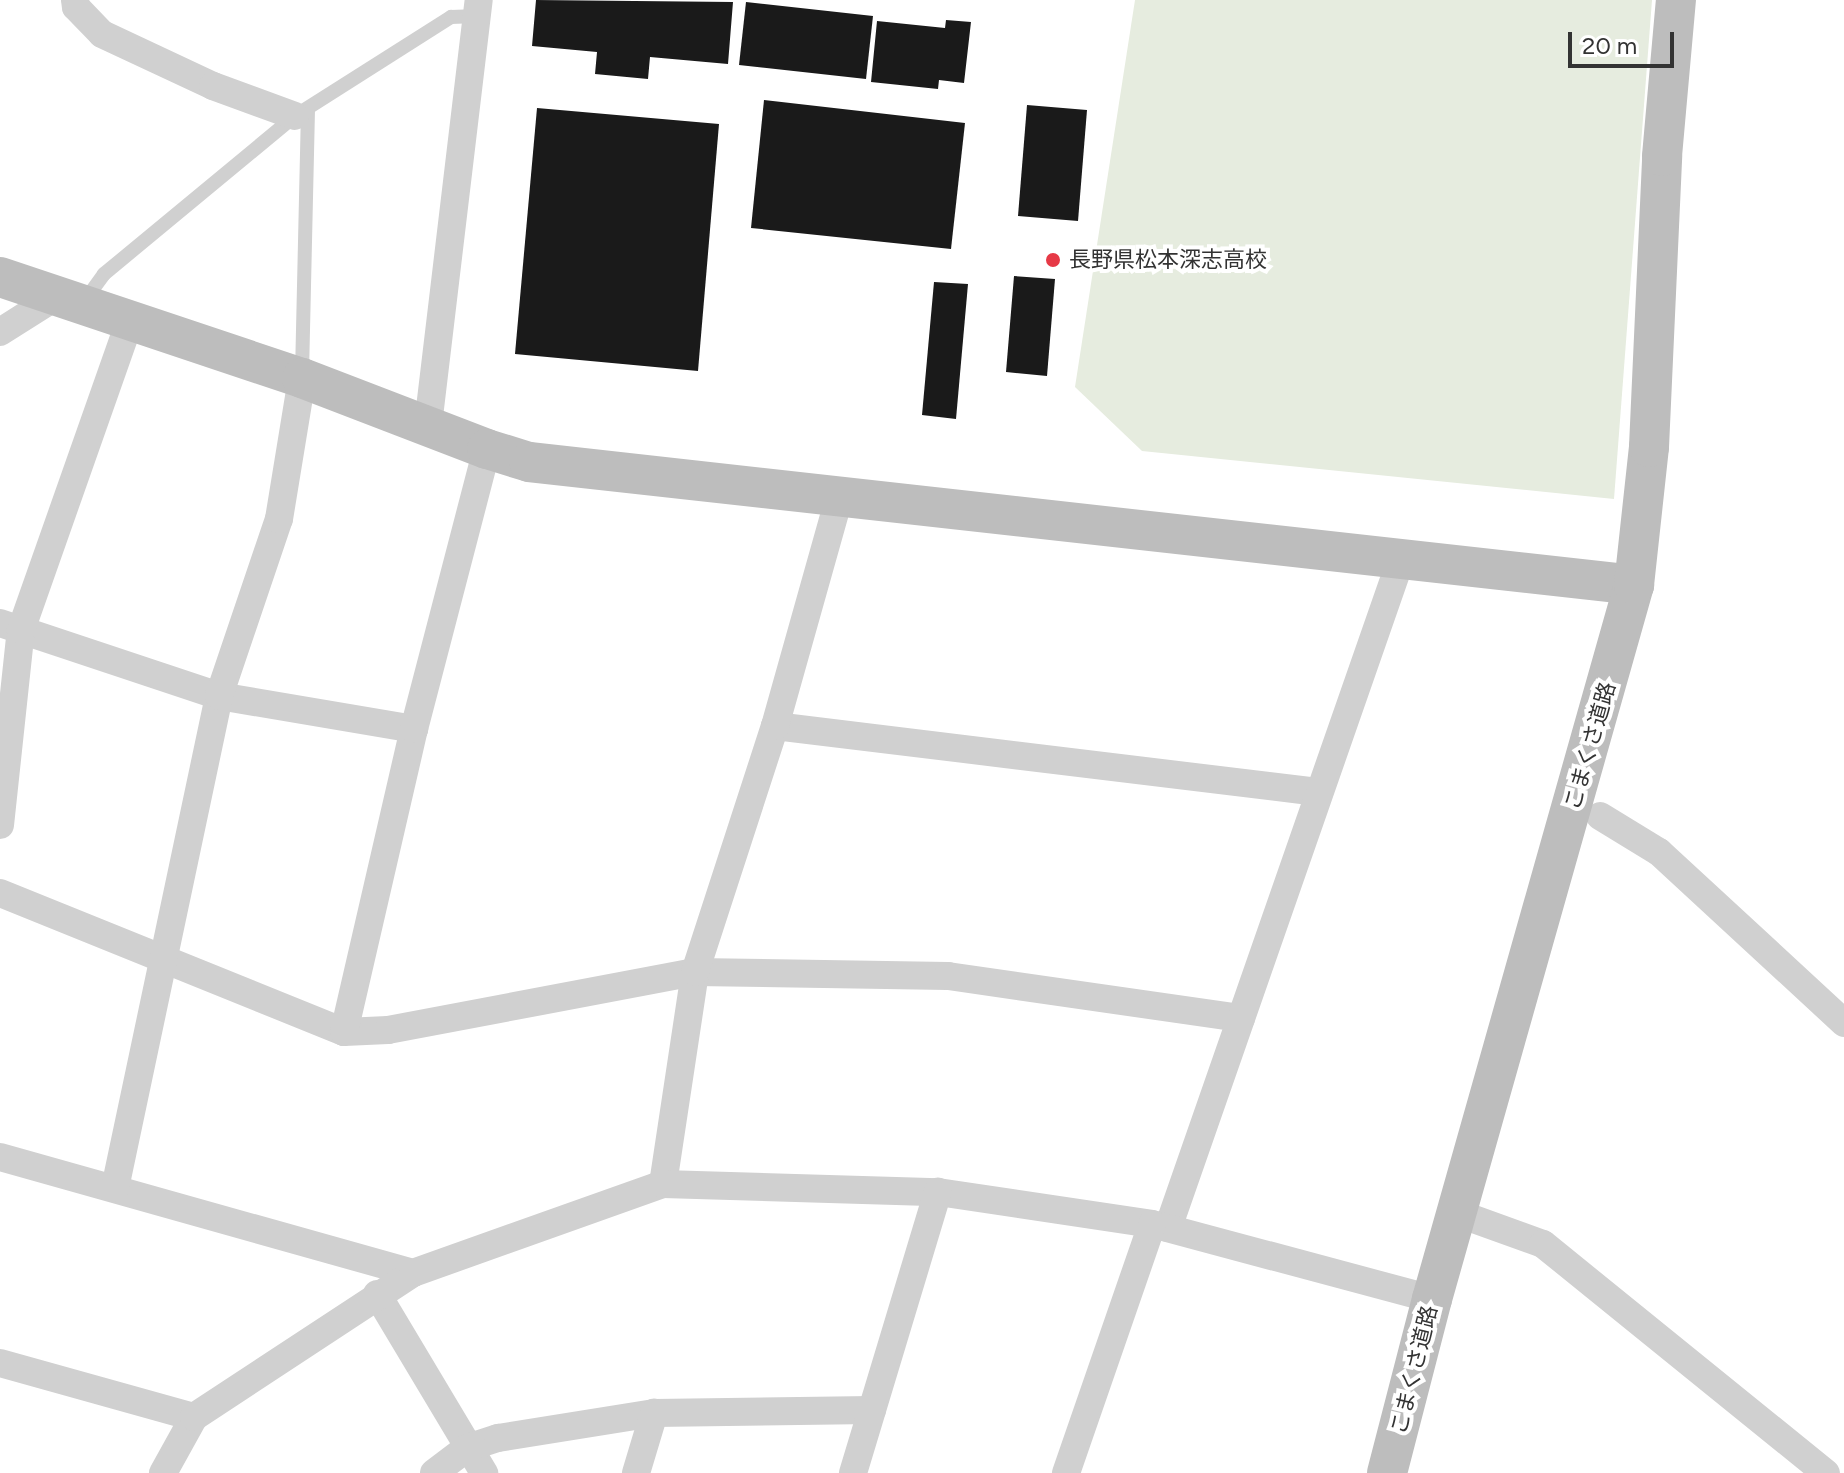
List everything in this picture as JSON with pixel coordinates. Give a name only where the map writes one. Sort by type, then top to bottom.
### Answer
[{"type":"street","points":[[75,0],[76,7],[102,34],[213,86],[301,114]]},
{"type":"street","name":"こまくさ道路","points":[[1389,1472],[1432,1299],[1634,585],[1649,447],[1662,156],[1676,0]]},
{"type":"street","points":[[428,425],[478,8]]},
{"type":"street","points":[[0,277],[302,378],[529,462],[840,495],[1400,562],[1634,585]]},
{"type":"street","points":[[0,332],[69,300]]},
{"type":"street","points":[[0,825],[10,627],[130,320]]},
{"type":"street","points":[[115,1188],[219,696],[279,519],[302,378]]},
{"type":"street","points":[[344,1032],[414,729],[487,449]]},
{"type":"street","points":[[663,1184],[695,972],[775,726],[840,495]]},
{"type":"street","points":[[1066,1473],[1241,1018],[1400,562]]},
{"type":"street","points":[[10,627],[219,696],[414,729]]},
{"type":"street","points":[[775,726],[1318,792]]},
{"type":"street","points":[[1600,816],[1659,852],[1844,1023]]},
{"type":"street","points":[[0,893],[344,1032],[388,1030],[695,972],[948,976],[1241,1018]]},
{"type":"street","points":[[0,1157],[413,1273]]},
{"type":"street","points":[[163,1473],[194,1417],[413,1273],[663,1184],[938,1192],[1160,1226],[1432,1299]]},
{"type":"street","points":[[853,1473],[938,1192]]},
{"type":"street","points":[[1457,1213],[1543,1244],[1826,1473]]},
{"type":"street","points":[[377,1294],[484,1473]]},
{"type":"street","points":[[0,1363],[194,1417]]},
{"type":"street","points":[[434,1473],[467,1448],[498,1438],[654,1413],[872,1410]]},
{"type":"street","points":[[636,1473],[654,1413]]},
{"type":"lane","points":[[69,300],[301,114],[451,17],[478,8]]},
{"type":"lane","points":[[301,114],[302,378]]},
{"type":"shaded area","points":[[1135,0],[1652,0],[1614,499],[1142,451],[1075,387]]},
{"type":"building","points":[[536,0],[733,2],[728,64],[650,57],[648,79],[595,74],[597,52],[532,46]]},
{"type":"building","points":[[746,2],[873,16],[866,79],[739,65]]},
{"type":"building","points":[[946,20],[971,22],[964,83],[939,80],[938,89],[871,82],[877,21],[945,28]]},
{"type":"building","points":[[764,100],[965,123],[951,249],[751,228]]},
{"type":"building","points":[[1027,105],[1087,110],[1078,221],[1018,216]]},
{"type":"building","points":[[537,108],[719,124],[698,371],[515,354]]},
{"type":"building","points":[[1014,276],[1055,279],[1047,376],[1006,372]]},
{"type":"building","points":[[934,282],[968,284],[956,419],[922,415]]},
{"type":"place","name":"長野県松本深志高校","points":[[1053,260]]}]
